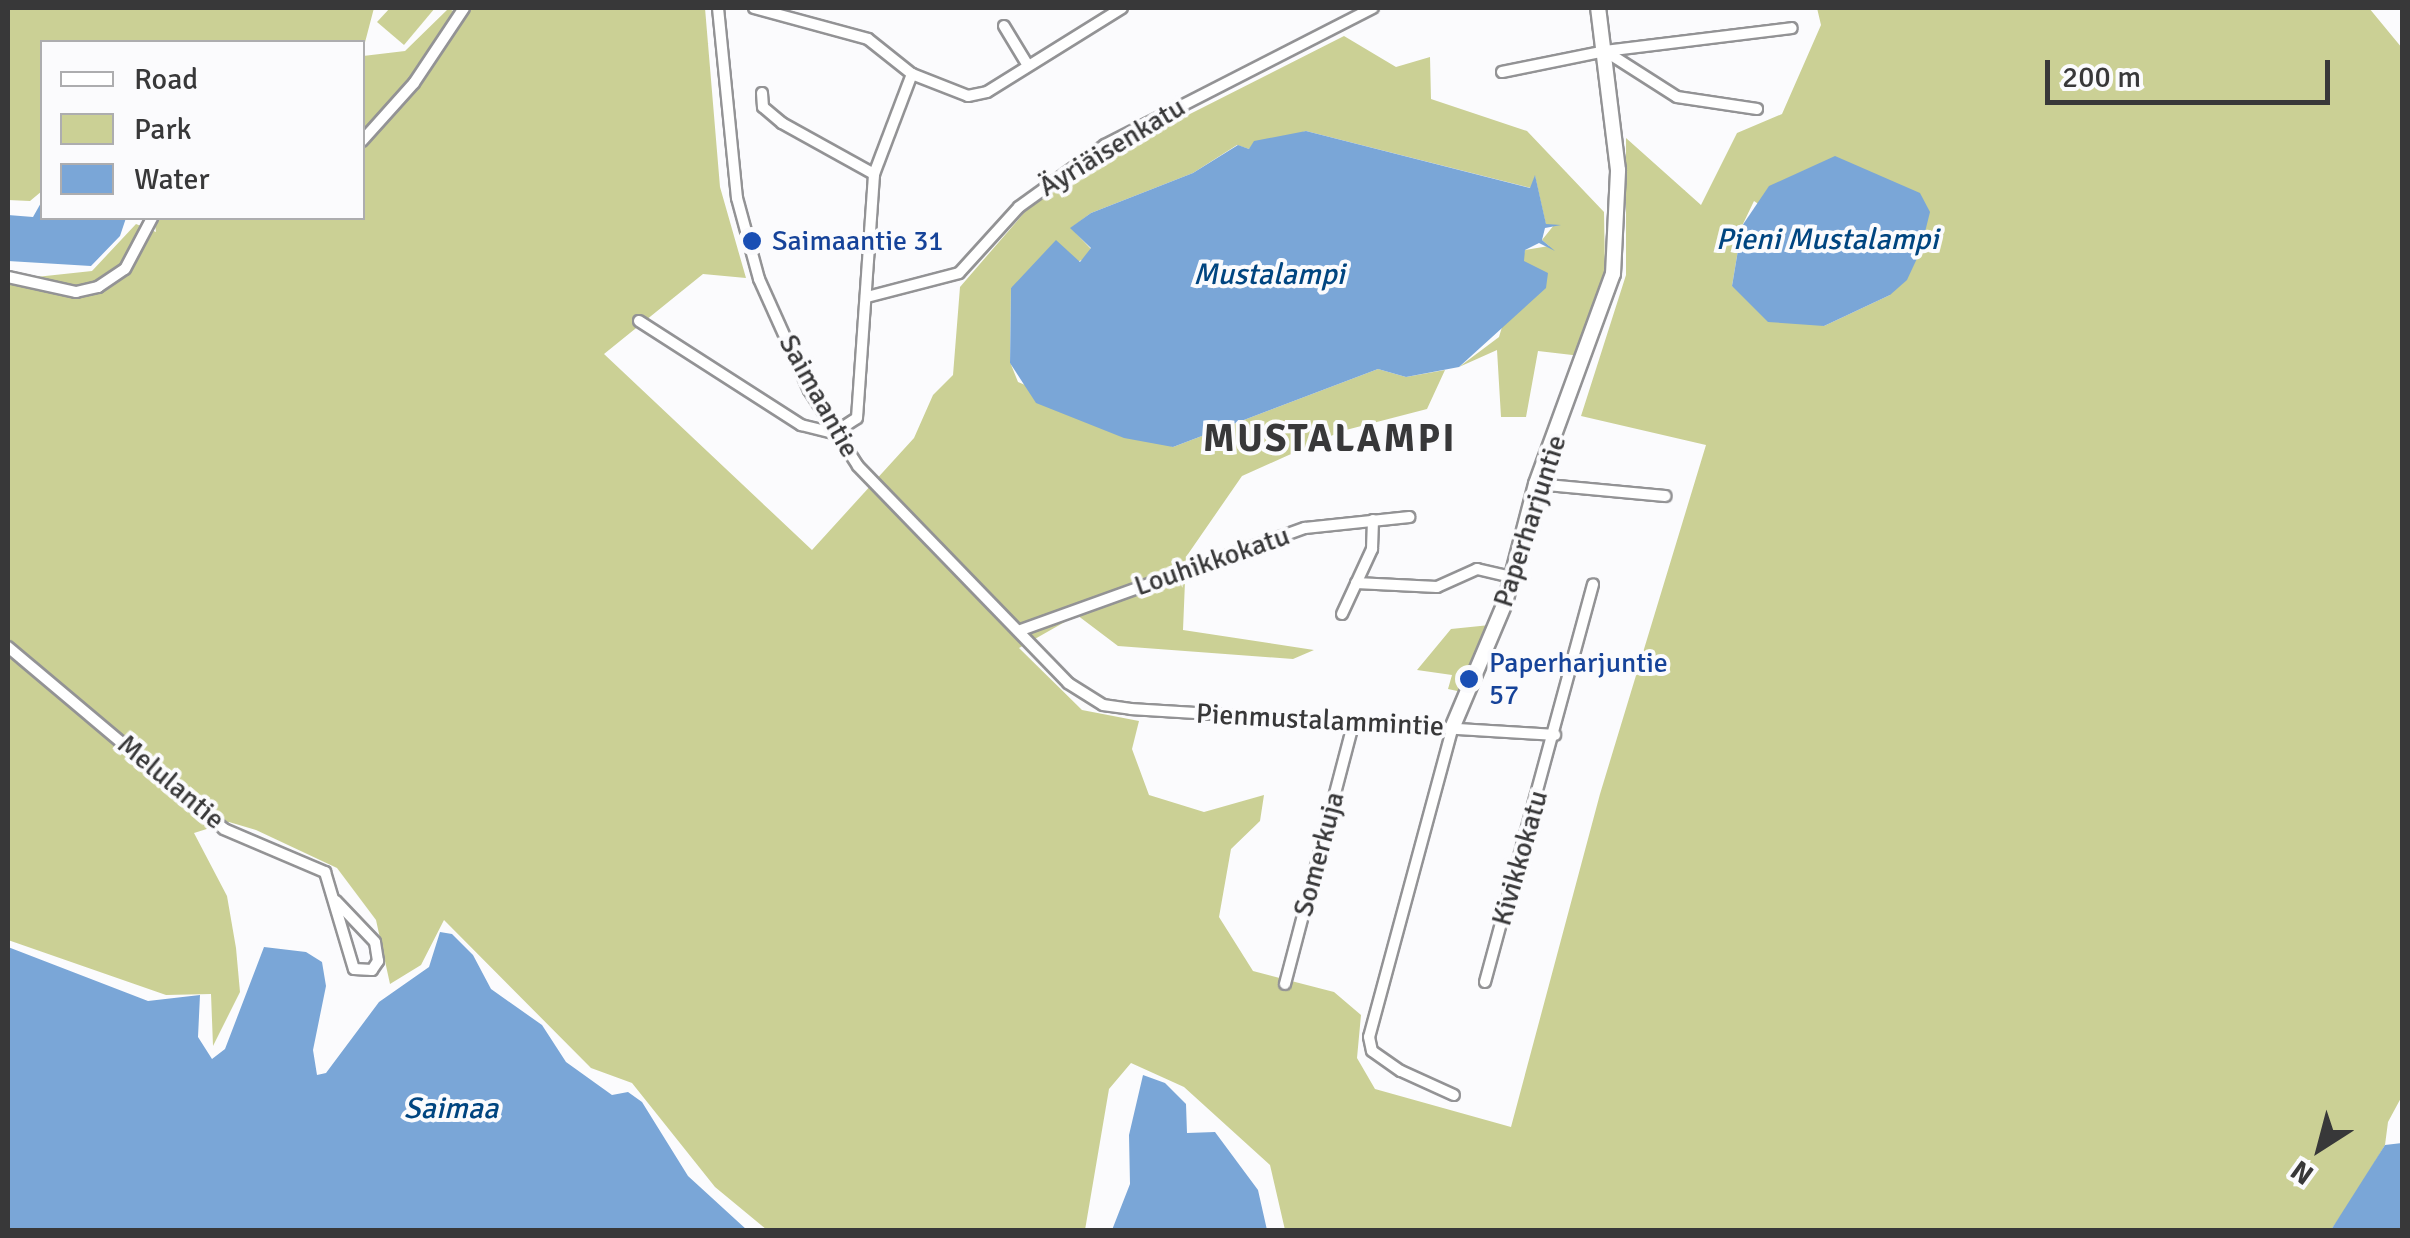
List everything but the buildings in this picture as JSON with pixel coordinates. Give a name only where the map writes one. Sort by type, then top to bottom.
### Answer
[{"type":"street","points":[[365,138],[414,82],[464,8]]},
{"type":"street","name":"Saimaantie","points":[[718,8],[729,154],[750,250],[773,314],[834,433],[894,506],[1087,698]]},
{"type":"street","points":[[754,8],[868,40],[912,74],[968,96],[1120,8]]},
{"type":"street","name":"Äyriäisenkatu","points":[[867,297],[958,272],[1019,206],[1105,144],[1373,8]]},
{"type":"street","name":"Paperharjuntie","points":[[1454,1095],[1401,1071],[1372,1051],[1369,1037],[1453,726],[1513,578],[1536,484],[1612,274],[1618,170],[1598,8]]},
{"type":"street","points":[[1004,26],[1027,64]]},
{"type":"street","points":[[1502,72],[1605,51],[1792,28]]},
{"type":"street","points":[[1605,51],[1677,97],[1757,109]]},
{"type":"street","points":[[640,321],[801,424],[834,433],[862,407],[874,174],[912,74]]},
{"type":"street","points":[[762,93],[763,107],[782,124],[874,174]]},
{"type":"street","points":[[8,277],[76,292],[98,287],[125,269],[151,220]]},
{"type":"street","points":[[1536,484],[1665,496]]},
{"type":"street","name":"Louhikkokatu","points":[[1021,630],[1272,538],[1326,523],[1408,517]]},
{"type":"street","points":[[1342,614],[1372,548],[1373,520]]},
{"type":"street","points":[[1356,583],[1437,586],[1478,569],[1513,578]]},
{"type":"street","name":"Kivikkokatu","points":[[1485,982],[1593,584]]},
{"type":"street","name":"Melulantie","points":[[8,646],[224,828],[325,872],[354,968],[372,970],[378,961],[374,942],[336,901]]},
{"type":"street","name":"Pienmustalammintie","points":[[1087,698],[1131,710],[1555,735]]},
{"type":"street","name":"Somerkuja","points":[[1285,984],[1353,724]]},
{"type":"green space","points":[[8,8],[374,8],[365,42],[40,40],[40,193],[30,201],[8,200]]},
{"type":"green space","points":[[390,8],[435,8],[404,45],[377,22]]},
{"type":"green space","points":[[470,8],[705,8],[720,187],[746,278],[703,274],[604,354],[812,550],[914,438],[933,395],[953,375],[960,287],[1030,206],[1099,160],[1344,36],[1396,67],[1430,57],[1431,99],[1527,131],[1604,212],[1605,272],[1581,356],[1538,351],[1526,417],[1501,417],[1497,350],[1459,367],[1499,337],[1525,250],[1549,246],[1542,240],[1554,225],[1546,225],[1535,176],[1531,188],[1306,131],[1249,149],[1237,145],[1193,173],[1091,213],[1071,228],[1091,249],[1087,258],[1011,288],[1010,362],[1018,382],[1173,447],[1378,369],[1406,377],[1445,370],[1427,409],[1342,431],[1242,476],[1186,557],[1183,630],[1314,650],[1293,659],[1118,646],[1077,615],[1019,648],[1082,710],[1139,721],[1132,749],[1149,795],[1204,812],[1264,795],[1260,821],[1231,849],[1219,917],[1253,971],[1334,992],[1361,1015],[1357,1058],[1375,1089],[1511,1127],[1600,794],[1706,445],[1581,416],[1626,275],[1626,138],[1701,205],[1737,133],[1782,114],[1821,25],[1817,8],[2369,8],[2402,48],[2402,1096],[2388,1122],[2385,1145],[2352,1200],[2331,1230],[1285,1230],[1270,1165],[1184,1087],[1131,1063],[1109,1089],[1085,1230],[767,1230],[715,1187],[632,1083],[591,1068],[444,920],[421,965],[390,984],[376,920],[337,868],[256,830],[229,822],[194,833],[227,896],[240,992],[213,1046],[211,994],[166,995],[8,940],[8,280],[92,271],[136,224],[156,232],[154,220],[365,220],[365,56],[405,51],[448,9],[466,15]],"holes":[[[1754,201],[1890,295],[1824,326],[1732,286],[1742,226]]]},
{"type":"green space","points":[[1490,625],[1462,692],[1448,689],[1452,675],[1417,670],[1451,629]]},
{"type":"water","name":"Mustalampi","points":[[1306,131],[1530,188],[1535,175],[1546,224],[1561,225],[1545,228],[1542,240],[1555,251],[1539,243],[1525,250],[1524,261],[1548,273],[1546,288],[1459,367],[1406,377],[1378,369],[1173,447],[1124,438],[1036,403],[1010,363],[1011,288],[1056,240],[1080,262],[1091,248],[1070,228],[1091,213],[1193,173],[1238,145],[1249,149],[1254,141]]},
{"type":"water","name":"Pieni Mustalampi","points":[[1835,156],[1920,193],[1930,212],[1920,252],[1907,280],[1890,295],[1824,326],[1768,322],[1732,286],[1742,226],[1769,186]]},
{"type":"water","points":[[40,205],[40,220],[125,220],[120,236],[91,266],[8,261],[8,215],[33,217]]},
{"type":"water","name":"Saimaa","points":[[440,932],[452,934],[473,955],[491,989],[542,1025],[566,1062],[612,1095],[628,1092],[642,1102],[688,1176],[747,1230],[8,1230],[8,947],[148,1001],[200,995],[198,1037],[212,1059],[225,1049],[264,947],[306,952],[322,962],[326,986],[313,1050],[317,1075],[326,1073],[379,1002],[429,967]]},
{"type":"water","points":[[1143,1075],[1165,1083],[1186,1104],[1187,1133],[1215,1132],[1258,1190],[1267,1230],[1112,1230],[1130,1184],[1129,1135]]},
{"type":"water","points":[[2402,1143],[2402,1230],[2331,1230],[2385,1145]]},
{"type":"place","name":"Saimaantie 31","points":[[752,241]]},
{"type":"place","name":"Paperharjuntie 57","points":[[1469,679]]},
{"type":"district","name":"MUSTALAMPI","points":[[1330,439]]}]
